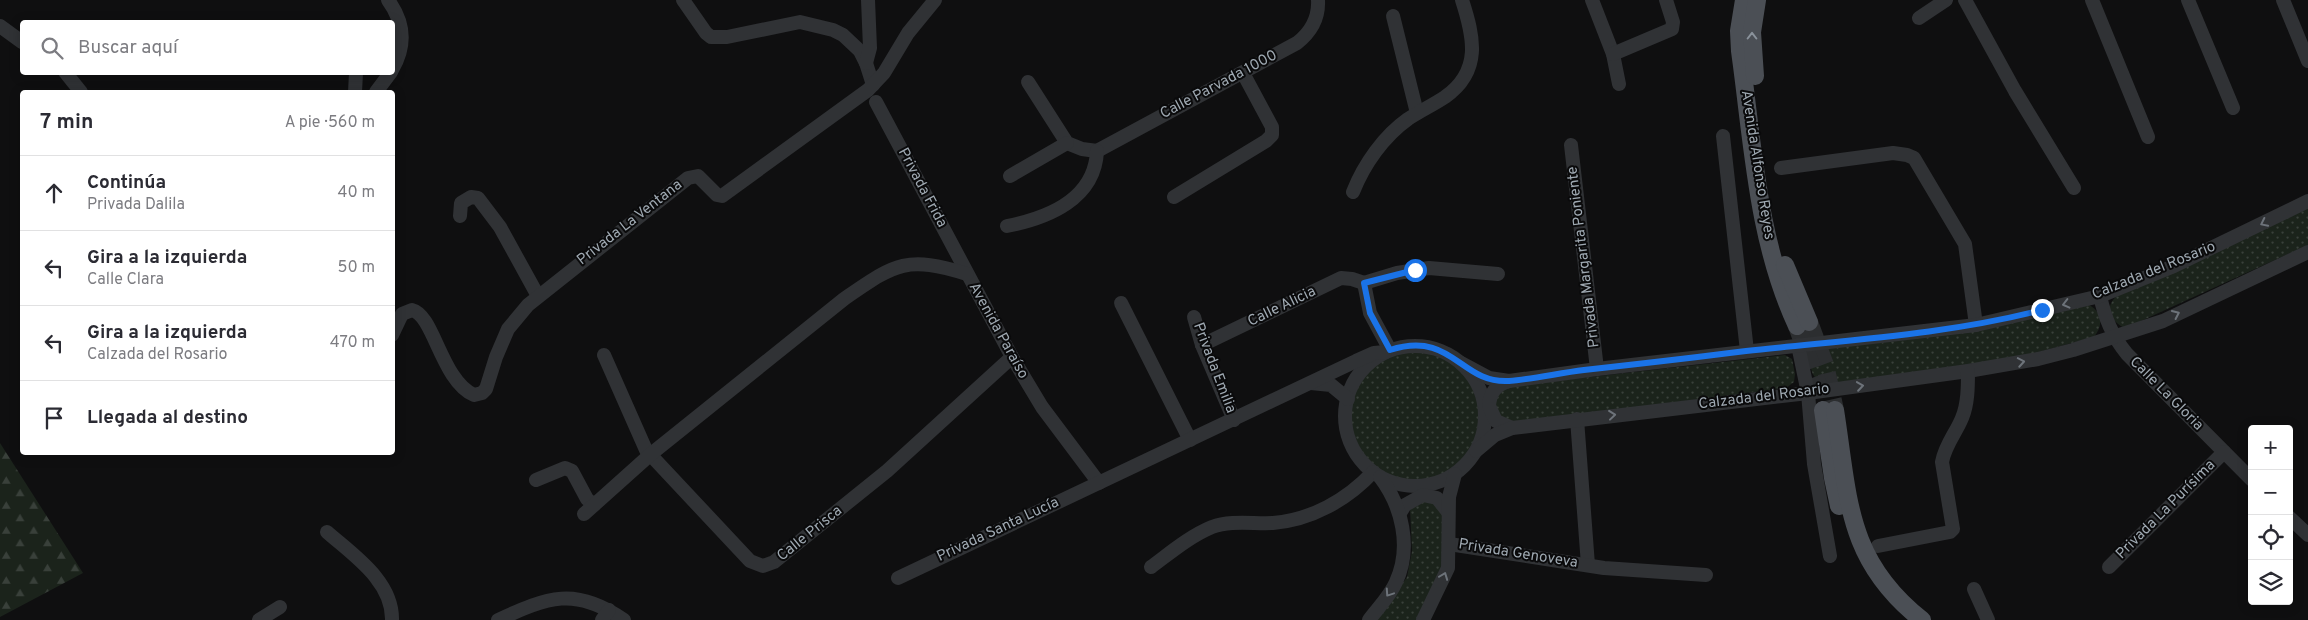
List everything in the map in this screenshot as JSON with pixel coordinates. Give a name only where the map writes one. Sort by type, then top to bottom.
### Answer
[{"type":"main road","name":"Avenida Alfonso Reyes","points":[[1744,0],[1739,31],[1740,52],[1763,217],[1776,273],[1803,324],[1779,242],[1752,57],[1752,32],[1757,0]]},
{"type":"main road","points":[[1905,620],[1878,592],[1860,567],[1845,533],[1833,478],[1829,410],[1851,515],[1861,546],[1885,585],[1922,620]]},
{"type":"street","points":[[388,0],[398,17],[402,39],[400,56],[395,66]]},
{"type":"street","points":[[683,0],[706,33],[711,37],[727,37],[790,24],[812,24],[843,35],[853,43],[866,63],[870,88]]},
{"type":"street","points":[[866,63],[870,48],[868,0]]},
{"type":"street","points":[[870,88],[884,73],[916,21],[935,0]]},
{"type":"street","name":"Calle Parvada 1000","points":[[1097,151],[1244,73],[1303,38],[1318,16],[1318,0]]},
{"type":"street","points":[[1353,192],[1358,179],[1395,129],[1446,96],[1465,76],[1471,61],[1473,37],[1462,0]]},
{"type":"street","points":[[1592,0],[1613,54],[1619,84]]},
{"type":"street","points":[[1613,54],[1672,28],[1673,22],[1666,0]]},
{"type":"street","points":[[1965,0],[2015,91],[2074,188]]},
{"type":"street","points":[[2092,0],[2148,137]]},
{"type":"street","points":[[2188,0],[2233,108]]},
{"type":"street","points":[[2283,0],[2308,61]]},
{"type":"street","points":[[1920,18],[1942,1]]},
{"type":"street","points":[[1393,16],[1417,113]]},
{"type":"street","points":[[0,26],[20,41]]},
{"type":"street","points":[[1174,197],[1272,136],[1272,127],[1244,73]]},
{"type":"street","points":[[67,75],[79,90]]},
{"type":"street","points":[[355,90],[356,75]]},
{"type":"street","points":[[378,90],[390,75]]},
{"type":"street","points":[[1007,226],[1038,220],[1072,200],[1093,174],[1097,151],[1082,149],[1067,143],[1028,82]]},
{"type":"street","name":"Privada La Ventana","points":[[395,329],[402,314],[412,310],[418,312],[424,320],[454,380],[460,387],[474,395],[482,393],[486,389],[496,357],[508,329],[538,296],[688,178],[698,176],[717,195],[722,196],[870,88]]},
{"type":"street","name":"Privada Frida","points":[[876,102],[967,274]]},
{"type":"street","points":[[1723,136],[1747,351]]},
{"type":"street","points":[[1010,176],[1067,143]]},
{"type":"street","name":"Privada Margarita Poniente","points":[[1571,145],[1597,369]]},
{"type":"street","points":[[1781,168],[1893,153],[1907,154],[1914,158],[1965,244],[1976,325]]},
{"type":"street","points":[[460,216],[461,203],[471,197],[478,198],[500,226],[538,296]]},
{"type":"street","name":"Calzada del Rosario","points":[[1368,620],[1391,590],[1400,570],[1404,539],[1400,513],[1390,492],[1376,474],[1361,461],[1352,447],[1346,432],[1345,415],[1348,399],[1364,370],[1373,360],[1388,351],[1414,345],[1427,346],[1439,349],[1482,376],[1509,381],[1976,325],[2100,296],[2174,266],[2308,202]]},
{"type":"street","name":"Calzada del Rosario","points":[[1376,474],[1393,482],[1417,485],[1441,481],[1466,466],[1476,451],[1495,435],[1512,428],[1808,393],[1968,371],[2046,357],[2163,321],[2308,252]]},
{"type":"street","name":"Avenida Paraíso","points":[[536,480],[565,468],[572,470],[587,499],[589,509],[651,454],[844,299],[876,277],[898,266],[912,263],[945,268],[967,274],[1012,357],[1042,407],[1099,483]]},
{"type":"street","points":[[1099,483],[1369,356],[1388,351],[1370,313],[1364,283],[1396,273],[1429,268],[1498,274]]},
{"type":"street","name":"Calle Alicia","points":[[1202,345],[1341,278],[1352,278],[1364,283]]},
{"type":"street","name":"Calle La Gloria","points":[[2100,296],[2107,322],[2114,336],[2137,364],[2248,476]]},
{"type":"street","points":[[1121,303],[1190,440]]},
{"type":"street","name":"Privada Emilia","points":[[1194,317],[1202,345],[1234,420]]},
{"type":"street","points":[[1798,345],[1808,393],[1814,464],[1830,556]]},
{"type":"street","name":"Calle Prisca","points":[[604,355],[646,450],[750,561],[759,566],[766,566],[774,562],[887,470],[1012,357]]},
{"type":"street","name":"Calzada del Rosario","points":[[1461,363],[1475,382],[1483,405],[1483,428],[1476,451]]},
{"type":"street","points":[[1878,546],[1952,530],[1954,526],[1942,462],[1947,445],[1962,418],[1966,405],[1968,371]]},
{"type":"street","points":[[1509,381],[1500,384],[1494,389],[1489,406],[1491,414],[1496,421],[1512,428]]},
{"type":"street","points":[[1310,383],[1331,385],[1348,399]]},
{"type":"street","points":[[1577,419],[1588,565]]},
{"type":"street","name":"Privada La Purísima","points":[[2109,567],[2224,452]]},
{"type":"street","points":[[1151,567],[1192,538],[1214,527],[1241,523],[1272,523],[1311,514],[1344,499],[1376,474]]},
{"type":"street","points":[[1423,620],[1448,568],[1449,497],[1455,474]]},
{"type":"street","name":"Privada Santa Lucía","points":[[898,578],[1099,483]]},
{"type":"street","points":[[1400,513],[1405,505],[1422,495],[1437,498],[1448,512]]},
{"type":"street","points":[[2293,520],[2305,528]]},
{"type":"street","points":[[327,532],[379,580],[388,596],[392,620]]},
{"type":"street","name":"Privada Genoveva","points":[[1449,544],[1588,565],[1706,575]]},
{"type":"street","points":[[1974,589],[1988,620]]},
{"type":"street","points":[[498,620],[529,606],[566,598],[595,603],[605,615],[624,620]]},
{"type":"street","points":[[259,620],[280,607]]},
{"type":"green space","points":[[2308,207],[2308,245],[2130,326],[2124,328],[2111,315],[2110,306],[2121,293]]},
{"type":"green space","points":[[2085,303],[2095,309],[2100,317],[2099,327],[2094,337],[2009,360],[1823,384],[1817,380],[1812,370],[1812,360],[1820,352],[1827,349]]},
{"type":"green space","points":[[1415,351],[1428,352],[1440,356],[1461,370],[1475,391],[1479,403],[1479,429],[1475,441],[1461,462],[1440,476],[1428,480],[1415,481],[1402,480],[1390,476],[1369,462],[1355,441],[1351,429],[1350,416],[1351,403],[1355,391],[1369,370],[1390,356],[1402,352]]},
{"type":"green space","points":[[1785,355],[1792,359],[1795,374],[1794,382],[1786,388],[1508,424],[1501,421],[1493,400],[1495,396],[1510,386]]},
{"type":"green space","points":[[0,443],[83,573],[0,617]]},
{"type":"green space","points":[[1421,497],[1442,508],[1443,553],[1438,580],[1426,606],[1416,620],[1376,620],[1407,577],[1412,551],[1410,508]]},
{"type":"tunnel","points":[[1809,322],[1825,365],[1835,410]]},
{"type":"tunnel","points":[[1797,326],[1819,387],[1822,406]]},
{"type":"route","points":[[1415,270],[1396,273],[1364,283],[1367,306],[1374,323],[1390,350],[1414,345],[1439,349],[1482,376],[1509,381],[1976,325],[2042,310]]}]
